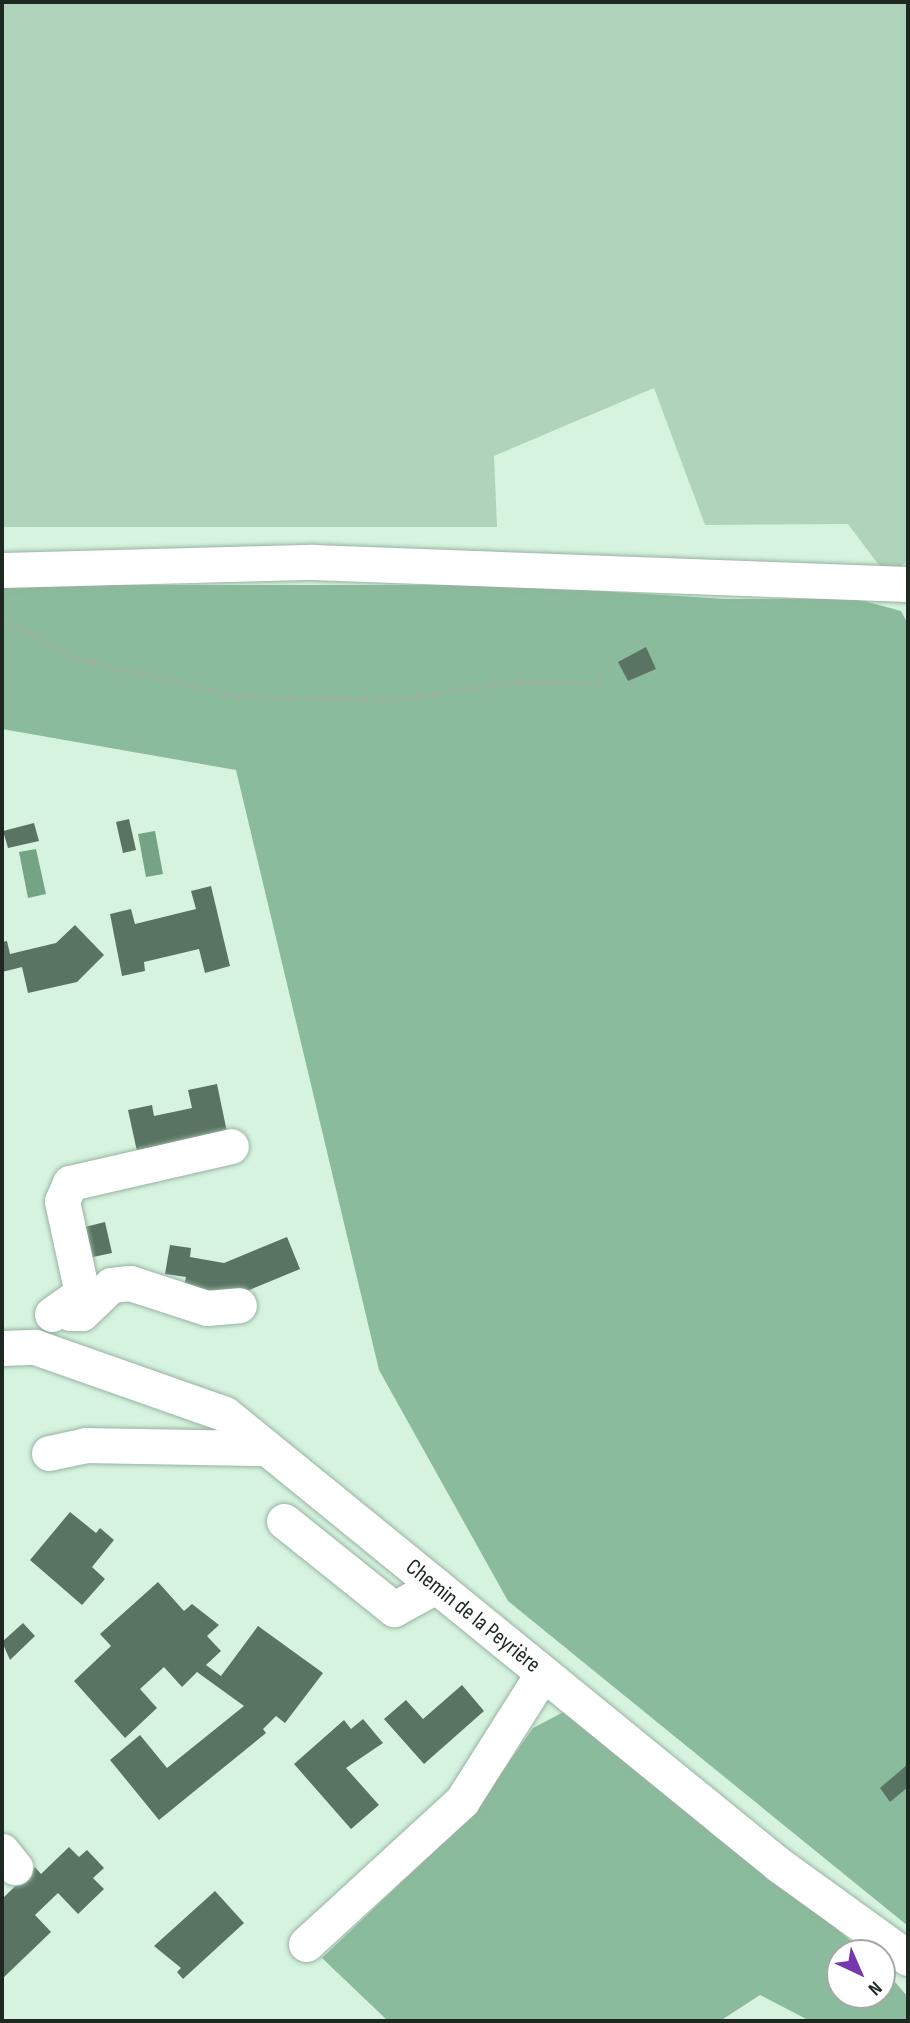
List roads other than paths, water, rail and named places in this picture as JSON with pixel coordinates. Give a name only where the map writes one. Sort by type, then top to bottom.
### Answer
[{"type":"street","points":[[2,569],[313,562],[908,584]]},
{"type":"street","points":[[231,1146],[70,1182],[62,1200],[82,1293],[52,1314],[82,1313],[111,1284],[130,1283],[207,1308],[239,1305]]},
{"type":"street","name":"Chemin de la Peyrière","points":[[2,1348],[35,1347],[225,1414],[779,1865],[908,1958]]},
{"type":"street","points":[[50,1454],[86,1445],[266,1448]]},
{"type":"street","points":[[284,1521],[394,1609],[436,1586]]},
{"type":"street","points":[[306,1944],[462,1801],[543,1673]]}]
